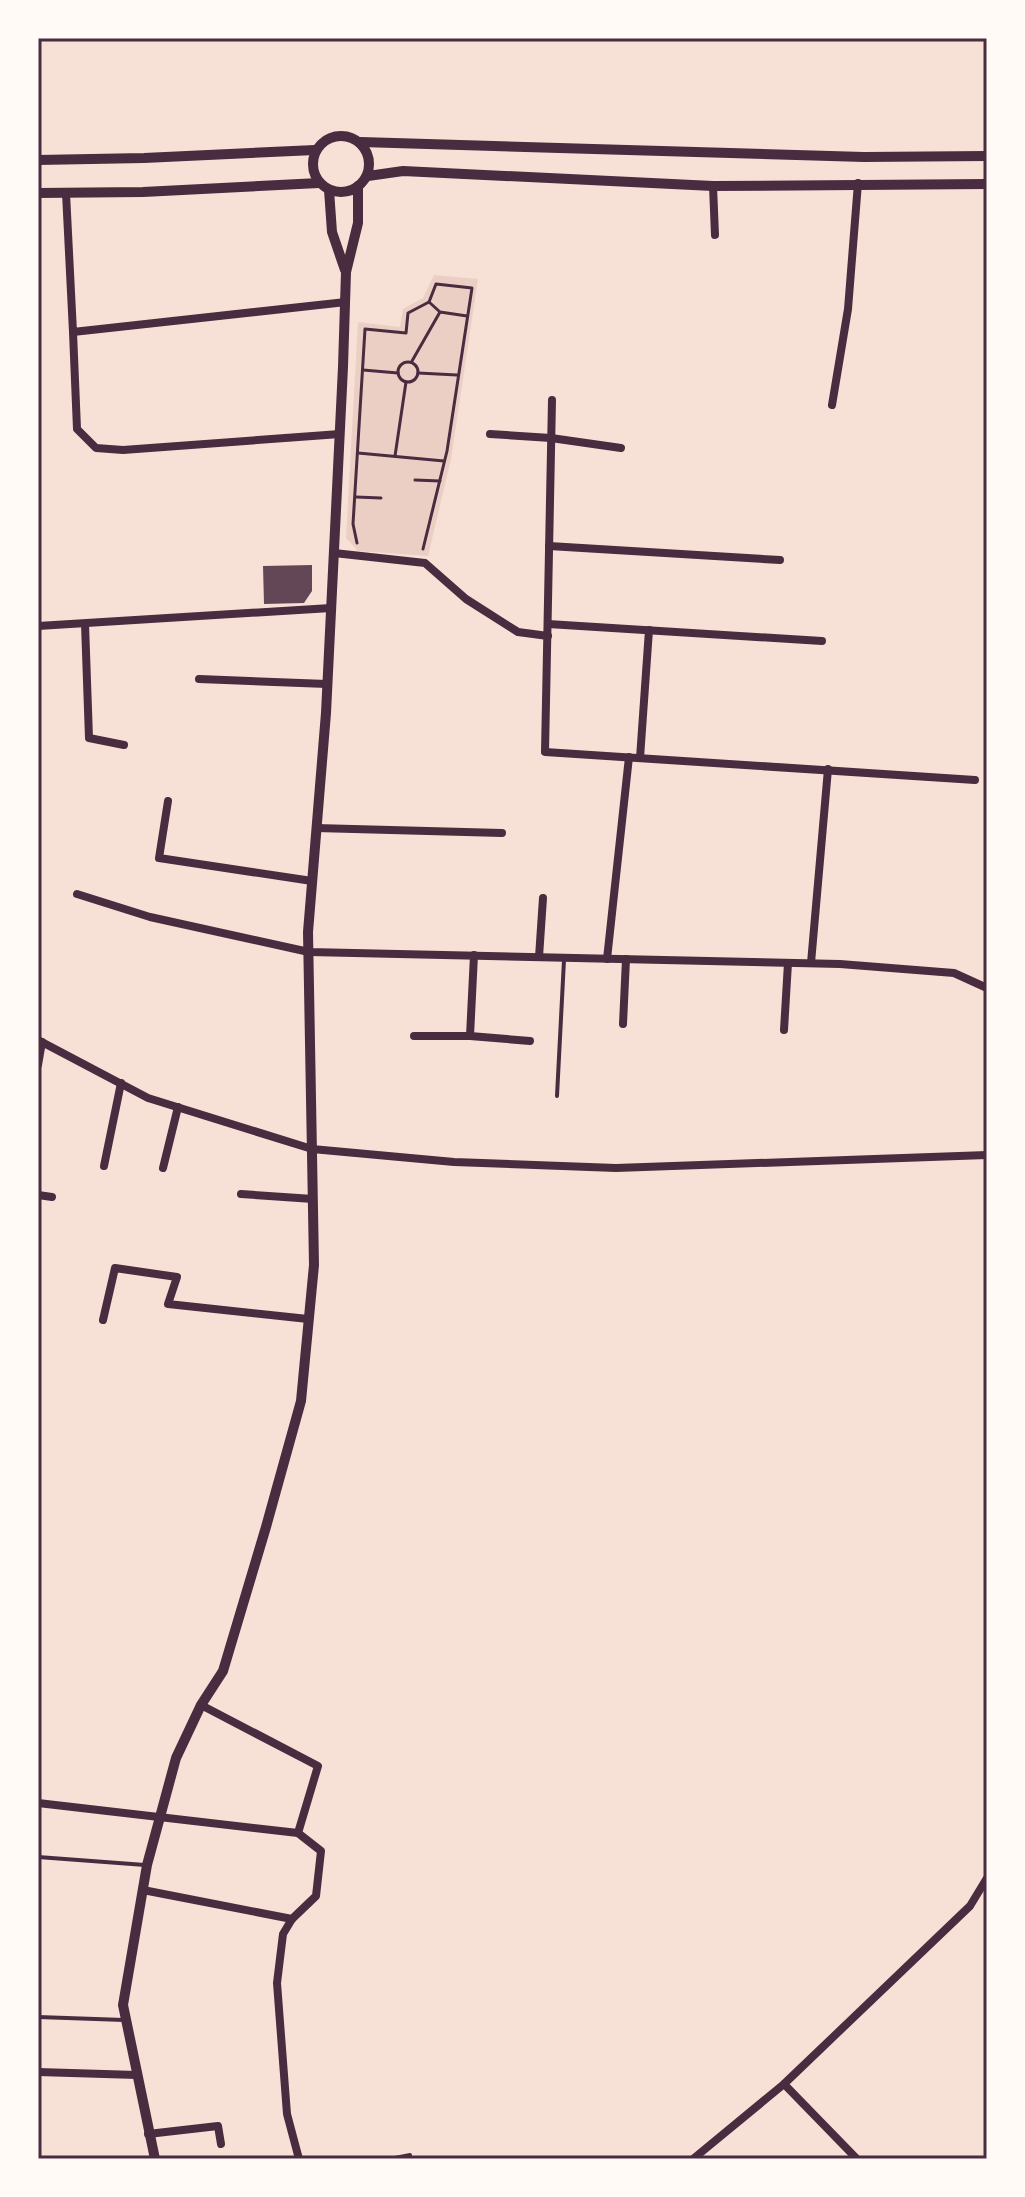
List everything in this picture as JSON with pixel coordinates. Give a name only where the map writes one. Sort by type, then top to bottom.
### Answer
[{"type":"street","points":[[987,156],[864,157],[361,142],[339,136],[322,142],[315,150],[312,163],[319,183],[338,192],[358,186],[368,176],[403,171],[713,186],[987,184]]},
{"type":"street","points":[[361,142],[370,161],[368,176]]},
{"type":"street","points":[[38,160],[315,150]]},
{"type":"street","points":[[38,193],[143,192],[319,183]]},
{"type":"street","points":[[832,405],[848,309],[858,183]]},
{"type":"street","points":[[155,2159],[123,2005],[147,1865],[176,1758],[201,1705],[223,1671],[301,1401],[314,1265],[308,932],[327,684],[346,272],[358,223],[358,186]]},
{"type":"street","points":[[713,186],[715,235]]},
{"type":"street","points":[[329,190],[332,232],[346,272]]},
{"type":"street","points":[[66,193],[77,429],[96,448],[123,450],[340,434]]},
{"type":"street","points":[[73,332],[346,302]]},
{"type":"street","points":[[552,400],[545,752],[975,780]]},
{"type":"street","points":[[490,434],[551,438],[621,448]]},
{"type":"street","points":[[549,546],[780,560]]},
{"type":"street","points":[[334,553],[425,563],[466,599],[518,632],[548,636]]},
{"type":"street","points":[[38,626],[331,608]]},
{"type":"street","points":[[85,624],[89,738],[124,745]]},
{"type":"street","points":[[548,624],[822,641]]},
{"type":"street","points":[[640,758],[649,630]]},
{"type":"street","points":[[199,679],[327,684]]},
{"type":"street","points":[[607,959],[629,757]]},
{"type":"street","points":[[811,963],[828,769]]},
{"type":"street","points":[[168,801],[159,858],[312,881]]},
{"type":"street","points":[[316,828],[502,833]]},
{"type":"street","points":[[77,894],[150,917],[309,952],[811,963],[954,973],[987,988]]},
{"type":"street","points":[[539,957],[543,898]]},
{"type":"street","points":[[470,1036],[474,955]]},
{"type":"street","points":[[623,1024],[626,959]]},
{"type":"street","points":[[784,1030],[788,963]]},
{"type":"street","points":[[414,1036],[470,1036],[530,1041]]},
{"type":"street","points":[[38,1065],[40,1041],[148,1098],[312,1149],[454,1162],[616,1168],[987,1155]]},
{"type":"street","points":[[104,1166],[121,1083]]},
{"type":"street","points":[[163,1168],[178,1107]]},
{"type":"street","points":[[241,1194],[313,1199]]},
{"type":"street","points":[[38,1195],[52,1197]]},
{"type":"street","points":[[103,1320],[115,1268],[177,1277],[168,1304],[308,1319]]},
{"type":"street","points":[[201,1705],[318,1766],[298,1833]]},
{"type":"street","points":[[38,1803],[298,1833],[321,1851],[316,1896],[292,1919],[283,1934],[277,1983],[287,2114],[299,2159]]},
{"type":"street","points":[[693,2159],[784,2084],[970,1906],[987,1878]]},
{"type":"street","points":[[143,1890],[292,1919]]},
{"type":"street","points":[[38,2072],[137,2075]]},
{"type":"street","points":[[784,2084],[857,2159]]},
{"type":"street","points":[[148,2134],[218,2126],[221,2144]]},
{"type":"lane","points":[[557,1096],[564,958]]},
{"type":"lane","points":[[38,1857],[147,1865]]},
{"type":"lane","points":[[38,2017],[126,2020]]},
{"type":"lane","points":[[390,2159],[410,2155]]},
{"type":"path","points":[[358,544],[353,524],[365,329],[406,333],[408,313],[429,302],[436,284],[472,288],[444,461],[423,550]]},
{"type":"path","points":[[429,302],[440,312],[467,316]]},
{"type":"path","points":[[411,362],[440,312]]},
{"type":"path","points":[[411,362],[417,366],[418,373],[413,381],[406,382],[400,379],[398,373],[401,364],[411,362]]},
{"type":"path","points":[[363,370],[398,373]]},
{"type":"path","points":[[418,373],[457,375]]},
{"type":"path","points":[[395,456],[406,382]]},
{"type":"path","points":[[358,453],[444,461]]},
{"type":"path","points":[[415,480],[440,481]]},
{"type":"path","points":[[356,497],[381,498]]},
{"type":"shaded area","points":[[434,275],[478,279],[451,459],[428,556],[358,551],[346,538],[358,322],[400,327],[403,309],[423,298]]},
{"type":"building","points":[[312,565],[312,591],[304,603],[264,604],[263,566]]}]
